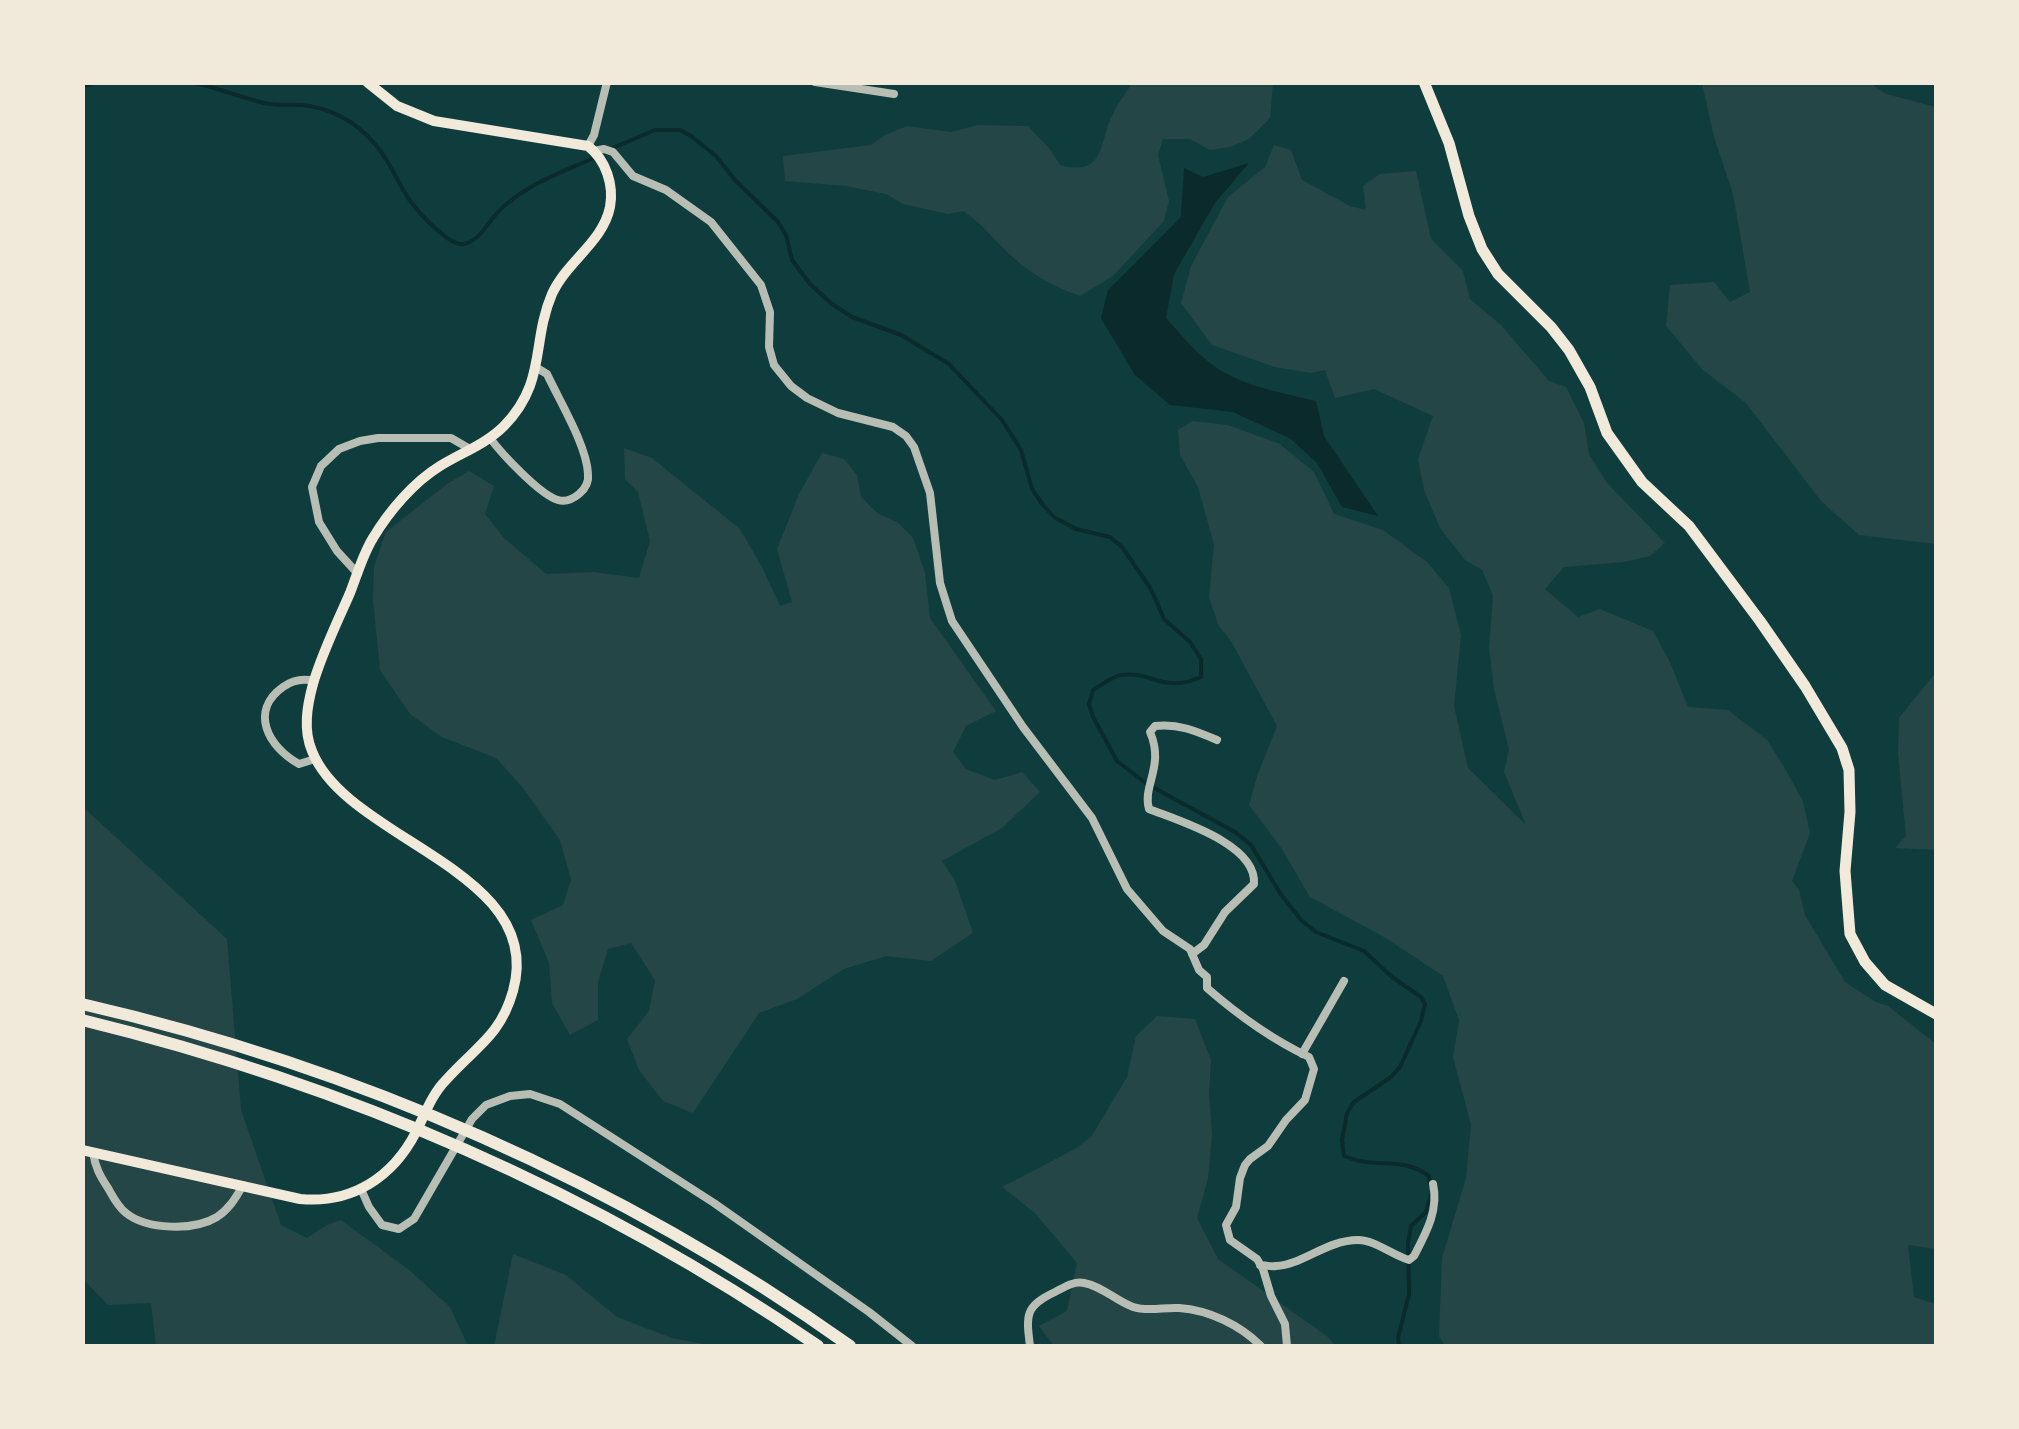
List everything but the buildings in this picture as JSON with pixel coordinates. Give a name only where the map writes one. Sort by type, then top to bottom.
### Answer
[{"type":"highway","points":[[82,1004],[162,1022],[329,1075],[506,1148],[668,1232],[850,1346]]},
{"type":"highway","points":[[82,1020],[159,1039],[326,1092],[409,1124],[605,1218],[731,1290],[818,1346]]},
{"type":"main road","points":[[88,1151],[310,1200],[362,1189],[383,1176],[403,1156],[435,1094],[484,1045],[511,998],[517,966],[512,941],[490,899],[344,794],[315,758],[306,720],[314,681],[372,539],[409,492],[436,468],[490,438],[527,396],[553,291],[570,265],[603,229],[611,204],[610,181],[606,168],[591,148],[434,121],[397,106],[366,82]]},
{"type":"main road","points":[[1424,82],[1449,143],[1482,249],[1498,274],[1569,350],[1590,387],[1607,433],[1642,482],[1689,526],[1760,621],[1842,748],[1849,770],[1845,871],[1850,934],[1865,962],[1885,985],[1936,1014]]},
{"type":"street","points":[[607,82],[591,148],[613,152],[633,176],[666,190],[711,222],[761,285],[770,312],[769,348],[774,365],[791,386],[838,412],[892,427],[906,436],[914,447],[930,493],[940,582],[952,621],[1092,818],[1128,889],[1163,930],[1190,949],[1199,970],[1207,977],[1206,988],[1278,1042],[1309,1057],[1314,1069],[1305,1100],[1268,1146],[1245,1166],[1236,1207],[1226,1224],[1230,1240],[1260,1264],[1285,1324],[1288,1346]]},
{"type":"street","points":[[814,82],[894,94]]},
{"type":"street","points":[[490,438],[556,500],[569,501],[581,493],[588,474],[582,450],[547,374],[537,368]]},
{"type":"street","points":[[358,574],[318,522],[312,487],[320,466],[338,449],[378,438],[451,438],[470,448]]},
{"type":"street","points":[[314,681],[292,682],[269,700],[264,712],[272,738],[280,748],[299,764],[315,758]]},
{"type":"street","points":[[1192,954],[1204,946],[1225,912],[1254,884],[1254,871],[1236,849],[1149,809],[1146,801],[1156,756],[1150,732],[1154,726],[1169,725],[1217,740]]},
{"type":"street","points":[[1302,1054],[1344,981]]},
{"type":"street","points":[[362,1189],[369,1208],[382,1225],[399,1229],[414,1219],[472,1119],[486,1105],[530,1094],[560,1104],[714,1203],[912,1346]]},
{"type":"street","points":[[88,1151],[117,1204],[130,1216],[150,1224],[184,1225],[211,1220],[234,1202],[242,1187]]},
{"type":"street","points":[[1260,1264],[1286,1264],[1353,1240],[1364,1240],[1409,1260],[1420,1245],[1434,1210],[1433,1184]]},
{"type":"street","points":[[1030,1346],[1026,1322],[1036,1301],[1072,1283],[1086,1283],[1133,1307],[1193,1310],[1225,1320],[1261,1346]]},
{"type":"shaded area","points":[[1132,83],[1273,83],[1270,118],[1249,139],[1230,147],[1210,150],[1190,139],[1163,139],[1158,155],[1169,201],[1164,221],[1113,276],[1080,296],[1030,271],[963,211],[948,214],[903,204],[886,194],[785,181],[783,156],[871,145],[907,126],[951,132],[978,125],[1028,126],[1060,165],[1085,167],[1098,156],[1113,113]]},
{"type":"shaded area","points":[[1702,83],[1870,83],[1886,94],[1936,107],[1936,544],[1859,535],[1821,501],[1746,403],[1703,370],[1666,326],[1670,285],[1714,282],[1730,302],[1750,292],[1733,194]]},
{"type":"shaded area","points":[[1274,145],[1291,150],[1302,180],[1350,206],[1366,210],[1363,186],[1380,174],[1416,171],[1431,239],[1463,271],[1470,299],[1501,325],[1549,381],[1566,387],[1584,423],[1589,454],[1607,483],[1665,543],[1650,556],[1564,567],[1545,589],[1578,617],[1600,609],[1653,631],[1688,707],[1728,710],[1767,740],[1803,801],[1810,833],[1792,881],[1799,890],[1805,915],[1845,982],[1888,1006],[1936,1044],[1936,1249],[1908,1245],[1914,1297],[1936,1304],[1936,1346],[1445,1346],[1439,1336],[1442,1258],[1466,1178],[1471,1125],[1453,1057],[1459,1020],[1443,976],[1384,937],[1310,897],[1282,849],[1249,805],[1277,726],[1219,626],[1209,598],[1214,545],[1198,487],[1180,455],[1178,430],[1192,421],[1228,425],[1280,444],[1314,472],[1334,514],[1383,530],[1427,562],[1449,588],[1461,635],[1454,706],[1468,768],[1526,825],[1504,772],[1509,750],[1494,689],[1489,647],[1493,595],[1482,570],[1465,560],[1440,528],[1424,490],[1418,459],[1433,416],[1374,389],[1335,398],[1325,370],[1311,373],[1275,367],[1212,345],[1181,303],[1191,266],[1228,197],[1265,167]]},
{"type":"shaded area","points":[[1249,163],[1215,203],[1174,274],[1166,318],[1222,371],[1251,384],[1316,401],[1324,436],[1378,516],[1342,507],[1317,463],[1291,439],[1233,412],[1170,405],[1135,375],[1101,318],[1108,290],[1181,217],[1184,168],[1203,177]]},
{"type":"shaded area","points":[[624,448],[652,458],[740,529],[780,606],[792,602],[777,549],[799,494],[822,453],[844,459],[857,475],[861,497],[913,538],[925,573],[930,618],[996,711],[966,726],[953,752],[966,769],[995,780],[1022,772],[1040,792],[1002,828],[942,861],[955,881],[973,933],[931,961],[886,956],[844,969],[797,999],[759,1013],[693,1113],[663,1101],[639,1070],[627,1039],[649,1011],[655,980],[631,943],[608,949],[598,982],[598,1020],[570,1035],[552,1003],[549,963],[531,920],[563,905],[571,880],[560,840],[496,758],[442,737],[410,714],[380,670],[374,566],[386,532],[469,471],[494,486],[485,514],[504,538],[546,574],[593,572],[639,578],[650,541],[638,492],[625,479]]},
{"type":"shaded area","points":[[1936,672],[1936,850],[1895,848],[1906,836],[1898,753],[1899,718]]},
{"type":"shaded area","points":[[82,806],[227,939],[241,1110],[281,1225],[307,1238],[341,1220],[408,1269],[450,1307],[468,1346],[156,1346],[151,1303],[108,1305],[83,1279]]},
{"type":"shaded area","points":[[1157,1016],[1195,1019],[1211,1060],[1212,1134],[1208,1179],[1197,1218],[1218,1259],[1336,1346],[1054,1346],[1039,1326],[1067,1311],[1077,1263],[1035,1213],[1002,1187],[1091,1137],[1127,1077],[1136,1036]]},
{"type":"shaded area","points":[[513,1254],[566,1275],[617,1317],[672,1338],[714,1346],[494,1346]]},
{"type":"waterway","points":[[82,86],[101,82]]},
{"type":"waterway","points":[[191,82],[264,103],[313,107],[351,123],[380,151],[421,214],[458,244],[476,238],[502,208],[523,192],[596,157]]},
{"type":"waterway","points":[[608,150],[655,130],[680,130],[691,136],[716,156],[778,222],[786,235],[792,260],[832,304],[852,317],[901,335],[949,364],[1002,420],[1021,450],[1032,489],[1054,517],[1076,529],[1110,537],[1122,547],[1151,589],[1164,619],[1190,642],[1201,659],[1201,677],[1177,683],[1133,675],[1115,677],[1093,690],[1089,704],[1093,717],[1117,761],[1147,784],[1235,832],[1251,845],[1301,920],[1316,932],[1364,951],[1421,997],[1425,1004],[1421,1021],[1400,1067],[1354,1102],[1347,1113],[1342,1140],[1344,1156],[1408,1166],[1429,1176],[1430,1185]]},
{"type":"waterway","points":[[1399,1346],[1409,1294],[1411,1226],[1426,1212],[1431,1195]]}]
